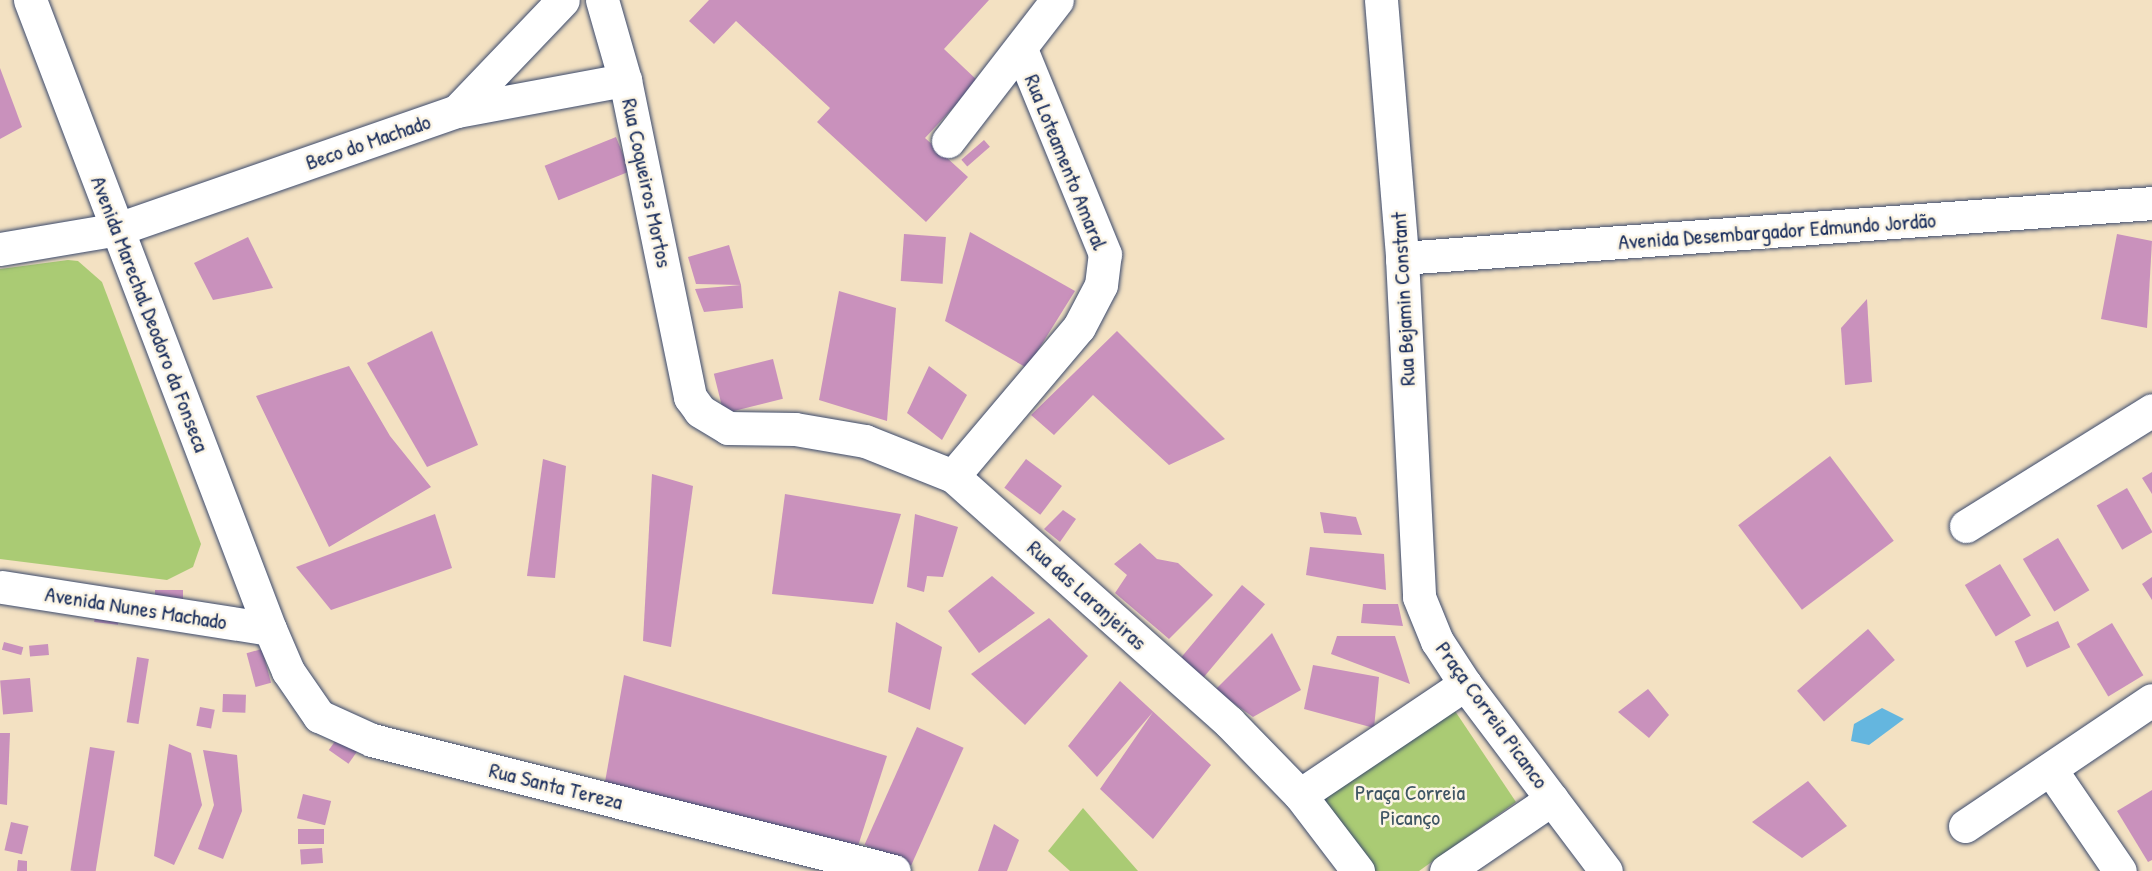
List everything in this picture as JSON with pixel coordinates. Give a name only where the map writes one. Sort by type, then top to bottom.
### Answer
[{"type":"street","name":"Avenida Marechal Deodoro da Fonseca","points":[[30,0],[270,629]]},
{"type":"street","points":[[457,111],[563,0]]},
{"type":"street","name":"Rua Coqueiros Mortos","points":[[602,0],[625,80],[685,368]]},
{"type":"street","points":[[948,141],[1057,0]]},
{"type":"street","name":"Rua Bejamin Constant","points":[[1381,0],[1402,258],[1419,597]]},
{"type":"street","name":"Rua Loteamento Amaral","points":[[953,476],[1079,327],[1101,285],[1105,254],[1021,49]]},
{"type":"street","name":"Beco do Machado","points":[[0,249],[118,229],[457,111],[625,80]]},
{"type":"street","name":"Avenida Desembargador Edmundo Jordão","points":[[1402,258],[2152,203]]},
{"type":"street","name":"Rua das Laranjeiras","points":[[685,368],[690,397],[710,421],[728,428],[795,429],[865,441],[953,476],[1229,722],[1300,795]]},
{"type":"street","points":[[1966,526],[2152,411]]},
{"type":"street","name":"Avenida Nunes Machado","points":[[2,587],[270,629]]},
{"type":"street","name":"Praça Correia Picanco","points":[[1419,597],[1437,641],[1465,684],[1606,871]]},
{"type":"street","name":"Rua Santa Tereza","points":[[270,629],[309,705],[347,732],[894,871]]},
{"type":"street","points":[[1358,871],[1300,795],[1465,684]]},
{"type":"street","points":[[1965,826],[2152,700]]},
{"type":"street","points":[[2051,770],[2120,871]]},
{"type":"street","points":[[1446,871],[1552,799]]},
{"type":"green space","points":[[68,260],[78,261],[102,282],[201,544],[193,567],[167,580],[0,559],[0,269]]},
{"type":"green space","name":"Praça Correia Picanço","points":[[1451,705],[1516,802],[1419,871],[1373,871],[1318,795]]},
{"type":"green space","points":[[1083,808],[1138,871],[1070,871],[1048,851]]},
{"type":"water","points":[[1882,708],[1904,719],[1869,745],[1851,741],[1854,724]]},
{"type":"building","points":[[709,0],[989,0],[944,49],[978,81],[925,138],[968,177],[926,222],[817,122],[830,108],[736,21],[714,44],[689,21]]},
{"type":"building","points":[[0,68],[22,127],[0,139]]},
{"type":"building","points":[[616,137],[630,171],[558,200],[545,166]]},
{"type":"building","points":[[984,140],[990,147],[967,166],[961,160]]},
{"type":"building","points":[[970,232],[1075,291],[1027,368],[945,321]]},
{"type":"building","points":[[904,234],[946,237],[943,284],[901,281]]},
{"type":"building","points":[[2117,234],[2152,241],[2147,328],[2101,319]]},
{"type":"building","points":[[248,237],[273,288],[213,300],[194,263]]},
{"type":"building","points":[[729,245],[741,285],[696,284],[688,257]]},
{"type":"building","points":[[741,285],[743,308],[704,312],[695,289]]},
{"type":"building","points":[[839,291],[896,308],[887,421],[819,400]]},
{"type":"building","points":[[1867,299],[1872,382],[1845,385],[1841,328]]},
{"type":"building","points":[[432,331],[478,445],[427,467],[367,363]]},
{"type":"building","points":[[1117,331],[1225,439],[1169,465],[1093,395],[1054,435],[1031,415]]},
{"type":"building","points":[[773,359],[783,399],[724,414],[714,374]]},
{"type":"building","points":[[349,366],[390,436],[431,487],[329,547],[256,396]]},
{"type":"building","points":[[929,366],[967,395],[942,440],[907,413]]},
{"type":"building","points":[[1830,456],[1894,541],[1802,610],[1738,525]]},
{"type":"building","points":[[543,459],[566,466],[555,578],[527,576]]},
{"type":"building","points":[[1026,459],[1062,486],[1040,515],[1004,488]]},
{"type":"building","points":[[2152,472],[2152,494],[2142,478]]},
{"type":"building","points":[[652,474],[693,486],[671,647],[643,641]]},
{"type":"building","points":[[2127,488],[2152,532],[2122,550],[2097,506]]},
{"type":"building","points":[[785,494],[901,514],[873,604],[772,594]]},
{"type":"building","points":[[1063,510],[1076,519],[1060,542],[1044,529]]},
{"type":"building","points":[[1320,512],[1356,517],[1362,535],[1324,533]]},
{"type":"building","points":[[435,514],[452,568],[331,610],[296,567]]},
{"type":"building","points":[[915,514],[958,527],[943,577],[927,576],[924,592],[907,587]]},
{"type":"building","points":[[2058,538],[2089,590],[2054,611],[2023,559]]},
{"type":"building","points":[[1140,543],[1157,559],[1178,563],[1213,595],[1169,639],[1115,593],[1127,575],[1114,564]]},
{"type":"building","points":[[1310,547],[1384,554],[1386,590],[1306,575]]},
{"type":"building","points":[[2000,564],[2031,615],[1996,637],[1965,585]]},
{"type":"building","points":[[992,576],[1035,613],[979,653],[948,611]]},
{"type":"building","points":[[2152,577],[2152,600],[2142,584]]},
{"type":"building","points":[[1242,585],[1265,604],[1203,679],[1180,659]]},
{"type":"building","points":[[155,590],[183,590],[183,603],[155,603]]},
{"type":"building","points":[[1363,604],[1398,604],[1403,626],[1361,623]]},
{"type":"building","points":[[96,607],[120,610],[118,625],[94,622]]},
{"type":"building","points":[[1049,618],[1088,656],[1025,725],[971,674]]},
{"type":"building","points":[[2058,621],[2070,647],[2027,668],[2014,641]]},
{"type":"building","points":[[896,622],[942,647],[930,710],[888,692]]},
{"type":"building","points":[[2112,623],[2143,675],[2108,696],[2077,644]]},
{"type":"building","points":[[1868,629],[1895,660],[1824,722],[1797,691]]},
{"type":"building","points":[[1272,633],[1301,690],[1253,717],[1215,690]]},
{"type":"building","points":[[1337,636],[1395,636],[1410,684],[1331,654]]},
{"type":"building","points":[[4,642],[23,647],[21,655],[2,650]]},
{"type":"building","points":[[48,644],[49,655],[30,657],[29,646]]},
{"type":"building","points":[[262,649],[271,683],[256,687],[247,653]]},
{"type":"building","points":[[137,657],[149,659],[139,724],[127,722]]},
{"type":"building","points":[[1313,665],[1379,677],[1374,728],[1304,709]]},
{"type":"building","points":[[624,675],[887,756],[858,846],[605,782]]},
{"type":"building","points":[[30,678],[33,712],[3,714],[0,681]]},
{"type":"building","points":[[1120,681],[1211,765],[1153,839],[1100,789],[1153,712],[1097,777],[1068,746]]},
{"type":"building","points":[[1648,689],[1669,715],[1649,738],[1618,712]]},
{"type":"building","points":[[223,694],[246,695],[245,713],[222,712]]},
{"type":"building","points":[[200,707],[215,710],[211,729],[196,726]]},
{"type":"building","points":[[917,727],[964,748],[911,866],[865,845]]},
{"type":"building","points":[[0,733],[10,733],[7,805],[0,804]]},
{"type":"building","points":[[338,737],[358,751],[348,764],[329,750]]},
{"type":"building","points":[[169,744],[191,753],[202,805],[174,865],[154,856]]},
{"type":"building","points":[[90,747],[115,751],[96,871],[70,870]]},
{"type":"building","points":[[203,750],[237,755],[242,811],[223,859],[198,849],[214,805]]},
{"type":"building","points":[[1808,781],[1847,826],[1802,858],[1752,822]]},
{"type":"building","points":[[2152,790],[2152,860],[2148,862],[2117,811]]},
{"type":"building","points":[[303,794],[331,801],[325,825],[297,818]]},
{"type":"building","points":[[11,822],[29,826],[22,854],[4,850]]},
{"type":"building","points":[[994,824],[1019,840],[1007,871],[978,871]]},
{"type":"building","points":[[298,829],[324,829],[324,844],[298,844]]},
{"type":"building","points":[[322,848],[323,863],[301,864],[300,850]]},
{"type":"building","points":[[18,860],[27,861],[27,871],[17,871]]}]
